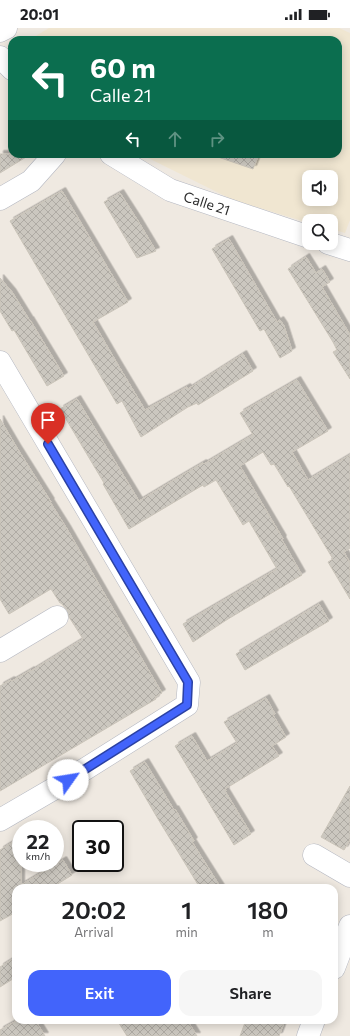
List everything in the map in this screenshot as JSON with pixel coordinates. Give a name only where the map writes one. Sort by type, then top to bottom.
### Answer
[{"type":"street","points":[[0,31],[6,28]]},
{"type":"street","points":[[0,57],[8,65]]},
{"type":"street","points":[[0,199],[31,181],[51,158]]},
{"type":"street","name":"Calle 21","points":[[118,158],[170,190],[302,235]]},
{"type":"street","points":[[338,246],[350,250]]},
{"type":"street","points":[[0,362],[188,682],[187,705],[55,788],[0,820]]},
{"type":"street","points":[[1,649],[57,617]]},
{"type":"street","points":[[314,855],[350,876]]},
{"type":"street","points":[[338,958],[350,926]]},
{"type":"shaded area","points":[[49,28],[339,28],[350,33],[350,220],[345,233],[338,231],[338,214],[302,214],[302,221],[233,200],[148,158],[342,158],[342,36],[36,36]]},
{"type":"building","points":[[0,154],[8,154],[8,158],[24,158],[0,173]]},
{"type":"building","points":[[221,158],[257,158],[253,169]]},
{"type":"building","points":[[62,191],[128,302],[93,322],[145,410],[187,387],[188,389],[243,354],[253,371],[198,405],[197,403],[188,407],[141,437],[122,401],[117,404],[10,221]]},
{"type":"building","points":[[120,193],[156,251],[137,258],[104,202]]},
{"type":"building","points":[[229,239],[277,322],[280,320],[284,326],[292,351],[280,358],[264,329],[260,331],[212,249]]},
{"type":"building","points":[[306,257],[316,273],[322,269],[330,282],[322,287],[350,335],[350,379],[333,352],[337,350],[333,342],[288,269]]},
{"type":"building","points":[[0,278],[12,292],[64,376],[47,386],[14,330],[12,331],[0,311]]},
{"type":"building","points":[[297,380],[328,431],[292,452],[308,480],[350,455],[350,548],[344,552],[350,563],[350,599],[328,562],[333,559],[289,486],[288,487],[274,464],[271,465],[263,452],[240,466],[283,539],[282,540],[302,575],[228,619],[193,642],[183,624],[277,569],[249,521],[243,525],[216,480],[204,487],[203,485],[129,529],[103,484],[104,483],[60,409],[77,399],[139,501],[253,435],[240,413]]},
{"type":"building","points":[[0,419],[67,529],[162,693],[155,697],[156,699],[0,791],[0,686],[31,671],[83,639],[69,617],[67,610],[60,603],[51,589],[9,614],[0,599]]},
{"type":"building","points":[[319,604],[329,621],[245,670],[236,654]]},
{"type":"building","points":[[266,698],[275,714],[273,715],[286,737],[272,746],[279,756],[225,789],[251,834],[234,845],[175,746],[192,736],[207,761],[237,743],[224,722]]},
{"type":"building","points":[[145,762],[174,810],[175,809],[194,841],[192,842],[218,884],[198,884],[130,771]]},
{"type":"building","points":[[350,786],[350,840],[344,850],[321,837]]},
{"type":"building","points":[[12,843],[12,872],[21,872],[21,884],[12,884],[12,914],[0,921],[0,850]]},
{"type":"building","points":[[64,862],[72,875],[57,884],[23,884],[43,872],[64,872]]},
{"type":"building","points":[[12,960],[12,980],[0,987],[0,967]]},
{"type":"building","points":[[12,1023],[38,1024],[45,1036],[0,1036],[0,1030]]},
{"type":"building","points":[[120,1024],[190,1024],[197,1036],[127,1036]]},
{"type":"building","points":[[244,1024],[284,1024],[279,1036],[240,1036]]},
{"type":"route","points":[[48,444],[188,682],[187,705],[68,780]]}]
